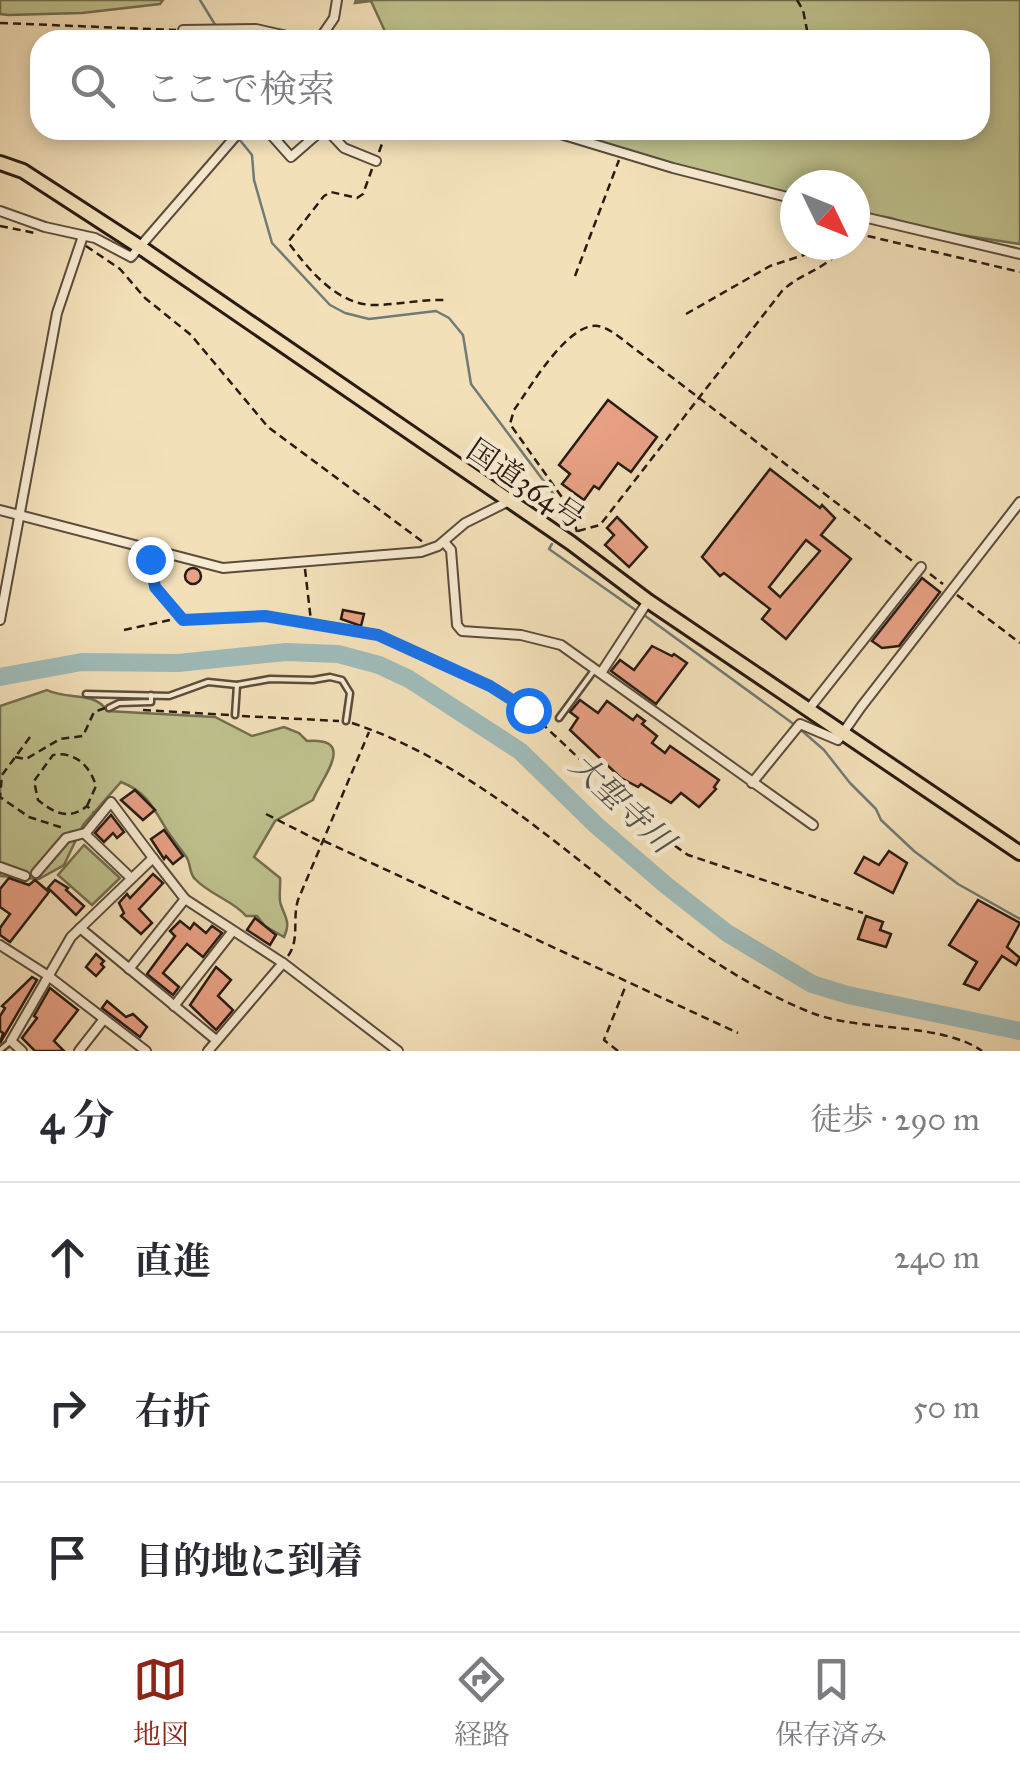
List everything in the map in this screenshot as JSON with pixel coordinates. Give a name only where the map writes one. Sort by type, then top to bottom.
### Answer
[{"type":"highway","name":"国道364号","points":[[0,163],[23,171],[140,248],[506,502],[574,538],[648,601],[1020,853]]},
{"type":"street","points":[[326,30],[334,18],[336,0]]},
{"type":"street","points":[[183,30],[260,30]]},
{"type":"street","points":[[0,211],[82,239],[104,242],[131,257],[232,140]]},
{"type":"street","points":[[277,140],[294,157],[313,140]]},
{"type":"street","points":[[336,140],[347,150],[376,160]]},
{"type":"street","points":[[575,141],[780,196]]},
{"type":"street","points":[[870,219],[1020,254]]},
{"type":"street","points":[[0,620],[57,313],[82,239]]},
{"type":"street","points":[[0,510],[224,568],[432,550],[465,523],[506,502]]},
{"type":"street","points":[[752,783],[800,724],[838,740],[845,734],[861,707],[1020,502]]},
{"type":"street","points":[[444,542],[451,550],[457,625],[462,631],[521,634],[554,642],[813,826]]},
{"type":"street","points":[[808,710],[921,567]]},
{"type":"street","points":[[598,671],[648,601]]},
{"type":"street","points":[[36,872],[60,843],[72,834],[85,833],[114,802],[185,899],[282,963],[398,1051]]},
{"type":"street","points":[[85,833],[130,878]]},
{"type":"street","points":[[22,1051],[11,1042],[48,975],[80,928],[152,858]]},
{"type":"street","points":[[0,867],[25,876]]},
{"type":"street","points":[[129,968],[185,899]]},
{"type":"street","points":[[80,928],[216,1040]]},
{"type":"street","points":[[174,1006],[232,932]]},
{"type":"street","points":[[0,945],[48,975],[146,1051]]},
{"type":"street","points":[[208,1051],[282,963]]},
{"type":"street","points":[[79,1051],[104,1018]]},
{"type":"lane","points":[[559,718],[598,671]]},
{"type":"lane","points":[[86,694],[169,696],[217,682],[237,685],[270,678],[336,677],[350,693],[346,721]]},
{"type":"lane","points":[[236,716],[237,685]]},
{"type":"lane","points":[[108,708],[120,703],[151,702],[152,694]]},
{"type":"lane","points":[[0,1050],[11,1042]]},
{"type":"path","points":[[797,0],[807,30]]},
{"type":"path","points":[[0,23],[183,30]]},
{"type":"path","points":[[383,140],[362,194],[358,198],[331,192],[324,196],[288,242],[316,274],[348,300],[374,305],[445,300]]},
{"type":"path","points":[[575,141],[581,140]]},
{"type":"path","points":[[575,276],[621,154]]},
{"type":"path","points":[[0,226],[43,235]]},
{"type":"path","points":[[870,237],[1020,272]]},
{"type":"path","points":[[82,239],[120,268],[145,298],[190,335],[277,435],[432,550]]},
{"type":"path","points":[[686,314],[770,266],[788,260]]},
{"type":"path","points":[[834,260],[820,270],[792,280],[698,397],[600,524],[574,538],[570,510],[510,424],[514,410],[569,338],[584,327],[599,325],[698,397],[1020,643]]},
{"type":"path","points":[[150,550],[155,587],[180,617]]},
{"type":"path","points":[[305,563],[311,624]]},
{"type":"path","points":[[124,630],[174,622],[180,617],[265,616],[378,635],[520,703],[665,840],[696,860],[811,893],[863,913]]},
{"type":"path","points":[[15,757],[26,759],[60,738],[83,736],[94,712],[108,708]]},
{"type":"path","points":[[144,710],[346,721],[370,730],[422,753],[505,802],[625,896],[747,983],[825,1018],[956,1039],[982,1051]]},
{"type":"path","points":[[282,963],[294,948],[294,912],[370,730]]},
{"type":"path","points":[[30,737],[7,768],[1,782],[1,803],[72,834]]},
{"type":"path","points":[[53,755],[68,755],[90,772],[96,786],[87,806],[77,814],[66,815],[38,800],[34,781],[53,755]]},
{"type":"path","points":[[0,762],[7,768]]},
{"type":"path","points":[[87,806],[98,816]]},
{"type":"path","points":[[266,814],[738,1033]]},
{"type":"path","points":[[618,1051],[604,1040],[627,984]]},
{"type":"green space","points":[[0,0],[163,0],[160,4],[82,13],[8,15],[0,14]]},
{"type":"green space","points":[[356,0],[1020,0],[1020,244],[923,229],[870,214],[870,170],[780,170],[780,192],[593,140],[990,140],[990,30],[384,30],[371,1],[355,3]]},
{"type":"green space","points":[[47,690],[88,698],[107,711],[215,717],[252,736],[284,727],[307,741],[331,746],[332,762],[313,800],[275,821],[254,857],[280,878],[280,902],[287,923],[284,937],[257,916],[246,916],[195,879],[187,858],[149,802],[121,782],[83,825],[64,865],[39,879],[0,876],[0,706]]},
{"type":"green space","points":[[84,845],[120,878],[92,905],[58,875]]},
{"type":"building","points":[[608,400],[657,437],[631,472],[618,463],[599,489],[594,486],[584,500],[562,484],[570,474],[559,465]]},
{"type":"building","points":[[770,469],[835,518],[821,535],[851,559],[786,639],[762,619],[770,609],[724,573],[720,576],[702,557]],"holes":[[[806,540],[820,551],[780,597],[769,587]]]},
{"type":"building","points":[[617,517],[647,547],[629,567],[605,545],[614,535],[607,528]]},
{"type":"building","points":[[193,568],[201,576],[193,584],[185,576]]},
{"type":"building","points":[[922,578],[940,592],[899,646],[882,648],[872,641]]},
{"type":"building","points":[[343,610],[364,614],[361,626],[341,619]]},
{"type":"building","points":[[652,646],[687,663],[656,704],[611,671],[620,660],[634,670]]},
{"type":"building","points":[[580,700],[598,713],[607,701],[633,720],[637,715],[657,736],[652,743],[665,753],[670,746],[719,780],[716,789],[699,807],[681,793],[671,803],[641,784],[638,787],[621,778],[570,730],[578,718],[570,712]]},
{"type":"building","points":[[135,790],[155,810],[143,820],[121,800]]},
{"type":"building","points":[[111,815],[124,832],[117,838],[113,833],[104,842],[95,833]]},
{"type":"building","points":[[164,830],[183,856],[173,864],[166,856],[164,859],[151,839]]},
{"type":"building","points":[[889,851],[907,863],[893,893],[855,873],[864,857],[879,865]]},
{"type":"building","points":[[153,874],[163,883],[139,909],[152,923],[141,934],[121,916],[124,913],[119,903],[127,894],[130,898]]},
{"type":"building","points":[[9,878],[29,885],[35,880],[49,892],[10,942],[0,935],[0,928],[10,914],[0,907],[0,889]]},
{"type":"building","points":[[55,880],[84,906],[76,915],[48,888]]},
{"type":"building","points":[[978,900],[1020,923],[1007,947],[1020,958],[1016,965],[1002,956],[979,990],[964,984],[977,962],[949,945]]},
{"type":"building","points":[[866,916],[883,922],[880,930],[891,934],[886,947],[858,939]]},
{"type":"building","points":[[255,918],[276,935],[270,945],[247,930]]},
{"type":"building","points":[[180,921],[190,929],[194,923],[206,933],[212,926],[222,933],[203,957],[187,944],[163,973],[179,987],[173,995],[147,974],[175,936],[170,931]]},
{"type":"building","points":[[96,954],[104,961],[104,967],[96,976],[86,967]]},
{"type":"building","points":[[216,967],[231,980],[218,996],[233,1010],[216,1030],[190,1005]]},
{"type":"building","points":[[32,977],[37,980],[0,1043],[0,1016],[5,1008],[2,1006]]},
{"type":"building","points":[[50,988],[78,1010],[54,1041],[64,1051],[35,1051],[22,1038],[37,1018],[34,1016]]},
{"type":"building","points":[[107,1001],[126,1017],[133,1014],[147,1027],[140,1037],[102,1008]]},
{"type":"waterway","points":[[200,0],[218,30]]},
{"type":"waterway","points":[[240,140],[252,155],[254,180],[272,243],[330,305],[369,319],[436,311],[449,318],[463,335],[471,384],[555,496],[565,525]]},
{"type":"waterway","points":[[552,544],[549,549],[637,611]]},
{"type":"waterway","points":[[644,615],[795,725]]},
{"type":"waterway","name":"大聖寺川","points":[[0,677],[82,662],[178,663],[286,652],[338,654],[379,665],[409,679],[520,751],[596,825],[667,886],[727,933],[812,984],[1020,1031]]},
{"type":"waterway","points":[[801,730],[824,750],[876,809],[881,820],[914,851],[958,884],[1020,919]]},
{"type":"route","points":[[150,559],[155,587],[183,620],[285,617],[378,635],[490,686],[528,710]]}]
